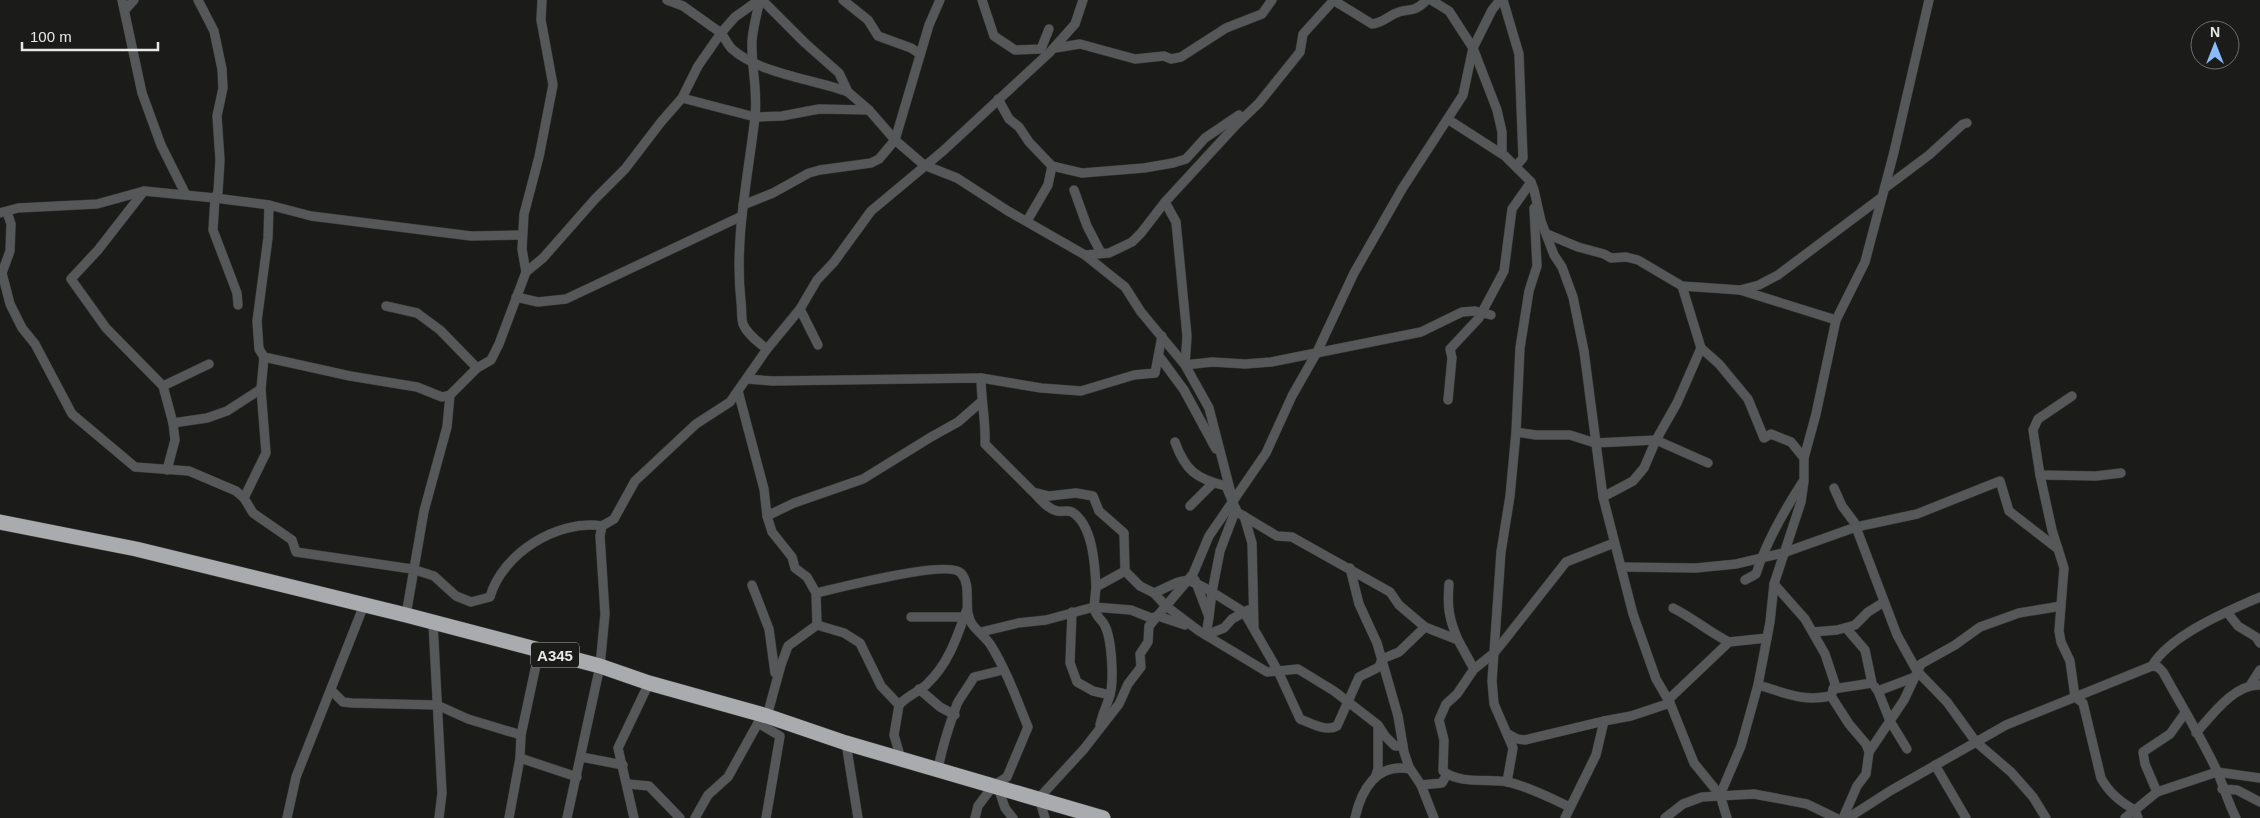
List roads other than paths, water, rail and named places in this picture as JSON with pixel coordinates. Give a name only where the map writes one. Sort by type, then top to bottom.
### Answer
[{"type":"highway","name":"A345","points":[[0,522],[136,549],[406,614],[600,666],[763,719],[1103,818]]},
{"type":"street","points":[[122,0],[142,93],[161,146],[186,195]]},
{"type":"street","points":[[124,10],[134,0]]},
{"type":"street","points":[[526,272],[522,249],[524,214],[539,157],[553,85],[541,20],[542,0]]},
{"type":"street","points":[[667,0],[683,6],[721,33],[731,49],[754,63],[848,92],[869,110],[895,140],[924,165],[956,178],[1085,255],[1125,287],[1141,312],[1185,365],[1209,408],[1234,505],[1220,552],[1206,635]]},
{"type":"street","points":[[264,357],[350,376],[417,387],[442,397],[450,395],[477,368],[491,360],[499,344],[526,272],[543,258],[595,199],[625,169],[682,98],[698,66],[721,33],[735,17],[761,0]]},
{"type":"street","points":[[761,0],[752,41],[757,86],[755,117],[751,138],[751,157],[744,185],[738,280],[743,325],[757,342],[767,349]]},
{"type":"street","points":[[761,0],[805,43],[840,73],[848,92]]},
{"type":"street","points":[[843,0],[868,20],[878,36],[911,48],[920,54]]},
{"type":"street","points":[[743,205],[773,193],[809,173],[871,164],[879,159],[895,140],[929,25],[940,0]]},
{"type":"street","points":[[982,0],[994,36],[1015,50],[1041,49],[1049,29]]},
{"type":"street","points":[[522,235],[470,236],[310,216],[269,205],[144,191],[97,204],[18,208],[4,212],[11,224],[10,251],[2,273],[10,304],[22,328],[35,344],[72,414],[135,467],[189,471],[236,491],[244,498],[253,513],[292,540],[296,552],[412,570],[434,576],[456,596],[471,602],[483,600],[490,598],[493,586],[508,565],[533,544],[552,533],[588,524],[602,526],[614,519],[635,481],[696,424],[730,402],[767,349],[800,309],[817,280],[834,262],[871,210],[943,151],[1055,48],[1075,24],[1083,0]]},
{"type":"street","points":[[1055,48],[1080,44],[1136,59],[1164,56],[1171,59],[1181,57],[1226,28],[1262,14],[1272,0]]},
{"type":"street","points":[[1085,255],[1109,252],[1132,242],[1141,233],[1165,202],[1255,106],[1300,52],[1303,34],[1333,0],[1372,24],[1381,23],[1396,12],[1416,10],[1427,0]]},
{"type":"street","points":[[1431,0],[1449,11]]},
{"type":"street","points":[[1445,0],[1449,11],[1474,48],[1497,110],[1502,132],[1502,153]]},
{"type":"street","points":[[1045,818],[1039,798],[1084,748],[1119,704],[1128,684],[1141,667],[1140,654],[1148,642],[1149,626],[1192,579],[1209,536],[1234,505],[1266,453],[1292,396],[1317,352],[1354,273],[1402,189],[1449,120],[1463,95],[1474,48],[1492,10],[1502,0],[1516,39],[1521,70],[1523,158],[1516,166]]},
{"type":"street","points":[[1720,795],[1741,746],[1758,685],[1767,638],[1774,584],[1782,553],[1800,502],[1804,481],[1804,458],[1816,414],[1836,320],[1865,262],[1929,0]]},
{"type":"street","points":[[202,2],[214,31],[222,69],[223,88],[218,116],[220,160],[213,230],[237,293],[238,305]]},
{"type":"street","points":[[682,98],[755,117],[782,116],[819,109],[869,110]]},
{"type":"street","points":[[998,100],[1009,119],[1019,127],[1029,142],[1052,166],[1082,173],[1144,168],[1186,159],[1204,138],[1255,106]]},
{"type":"street","points":[[1449,120],[1502,153],[1533,186],[1541,221],[1572,297],[1584,351],[1603,497],[1633,614],[1656,679],[1669,702],[1694,763],[1720,795],[1727,818]]},
{"type":"street","points":[[1740,290],[1759,285],[1778,275],[1883,193],[1963,124],[1968,123]]},
{"type":"street","points":[[1178,161],[1203,162]]},
{"type":"street","points":[[1027,221],[1048,185],[1052,166]]},
{"type":"street","points":[[1448,400],[1452,358],[1450,349],[1481,313],[1504,271],[1512,210],[1533,186]]},
{"type":"street","points":[[1507,782],[1513,748],[1494,704],[1492,681],[1500,552],[1510,496],[1516,432],[1520,348],[1529,291],[1537,266],[1533,186]]},
{"type":"street","points":[[1074,190],[1087,226],[1101,253]]},
{"type":"street","points":[[144,191],[98,250],[70,280],[106,328],[163,386],[173,423],[174,440],[167,470]]},
{"type":"street","points":[[1165,202],[1176,222],[1187,336],[1185,365]]},
{"type":"street","points":[[244,498],[266,452],[260,390],[264,357],[259,349],[257,321],[268,238],[269,205]]},
{"type":"street","points":[[516,297],[538,302],[566,299],[742,216]]},
{"type":"street","points":[[1547,234],[1578,247],[1604,254],[1610,258],[1626,257],[1638,260],[1682,286],[1740,290],[1836,320]]},
{"type":"street","points":[[1682,286],[1702,348],[1719,364],[1748,399],[1764,438],[1771,434],[1791,442],[1804,458]]},
{"type":"street","points":[[386,306],[417,313],[440,330],[477,368]]},
{"type":"street","points":[[800,309],[818,344]]},
{"type":"street","points":[[1185,365],[1271,362],[1421,332],[1462,312],[1475,311],[1491,315]]},
{"type":"street","points":[[747,379],[772,382],[981,378],[1041,388],[1080,391],[1134,375],[1155,373],[1162,336]]},
{"type":"street","points":[[1603,497],[1639,476],[1656,440],[1677,403],[1702,348]]},
{"type":"street","points":[[1159,356],[1184,390],[1215,447],[1226,477]]},
{"type":"street","points":[[163,386],[209,364]]},
{"type":"street","points":[[981,378],[981,402],[986,421],[985,444],[1047,506],[1056,511],[1070,511],[1083,521],[1094,558],[1096,587],[1094,606],[1096,616],[1105,625],[1111,656],[1110,695],[1099,728]]},
{"type":"street","points":[[173,423],[207,418],[227,411],[260,390]]},
{"type":"street","points":[[738,391],[764,489],[767,516],[772,532],[792,557],[796,568],[807,577],[816,593],[817,625]]},
{"type":"street","points":[[406,614],[412,570],[424,511],[447,427],[450,395]]},
{"type":"street","points":[[2072,396],[2038,419],[2033,430],[2040,475],[2064,568],[2061,642],[2070,661],[2075,697],[2083,703],[2098,766],[2107,788],[2136,814]]},
{"type":"street","points":[[767,516],[794,503],[863,479],[958,422],[981,402]]},
{"type":"street","points":[[1516,432],[1536,435],[1570,435],[1595,443],[1656,440],[1669,448],[1708,463]]},
{"type":"street","points":[[1175,442],[1184,464],[1198,476],[1213,483],[1226,486],[1234,505],[1244,516],[1277,536],[1292,537],[1350,568],[1390,592],[1399,605],[1426,627],[1458,640]]},
{"type":"street","points":[[2040,475],[2096,476],[2121,473]]},
{"type":"street","points":[[1745,580],[1756,574],[1761,558],[1792,499],[1804,481]]},
{"type":"street","points":[[1621,567],[1696,568],[1736,564],[1782,553],[1856,527],[1918,514],[2000,481],[2009,511],[2058,549]]},
{"type":"street","points":[[1190,506],[1213,483]]},
{"type":"street","points":[[1834,488],[1842,506],[1856,527],[1897,635],[1916,674],[1947,702],[1976,742],[2010,772],[2033,797],[2046,818]]},
{"type":"street","points":[[1033,492],[1049,496],[1076,493],[1093,496],[1099,511],[1124,533],[1125,571],[1140,586],[1154,593],[1166,606],[1197,630]]},
{"type":"street","points":[[1244,516],[1252,543],[1255,604],[1254,629]]},
{"type":"street","points":[[566,818],[577,777],[600,666],[605,614],[600,536],[602,526]]},
{"type":"street","points":[[1570,807],[1537,791],[1507,782],[1474,781],[1447,774],[1443,771],[1444,740],[1439,720],[1446,704],[1457,694],[1474,669],[1494,653],[1566,562],[1614,543]]},
{"type":"street","points":[[816,593],[904,574],[950,568],[960,571],[966,580],[967,614],[952,650],[944,664],[926,686],[907,696],[899,705],[894,735],[901,759]]},
{"type":"street","points":[[1350,568],[1359,604],[1377,643],[1382,659],[1410,769],[1421,785],[1434,818]]},
{"type":"street","points":[[1096,587],[1125,571]]},
{"type":"street","points":[[1154,593],[1181,579],[1192,579],[1244,612],[1278,671],[1300,719],[1319,726],[1333,728],[1337,726],[1359,677],[1379,667],[1382,659],[1399,652],[1426,627]]},
{"type":"street","points":[[1192,579],[1209,616]]},
{"type":"street","points":[[1449,584],[1447,604],[1451,625],[1474,669]]},
{"type":"street","points":[[1774,584],[1805,619],[1813,632],[1825,654],[1835,684],[1832,692],[1849,724],[1866,744],[1870,752]]},
{"type":"street","points":[[752,585],[769,629],[776,666],[774,691]]},
{"type":"street","points":[[2152,666],[2162,651],[2204,623],[2260,597]]},
{"type":"street","points":[[1813,632],[1837,630],[1855,625],[1868,612],[1884,602]]},
{"type":"street","points":[[286,818],[296,777],[364,604]]},
{"type":"street","points":[[1206,635],[1224,628],[1232,619],[1255,604]]},
{"type":"street","points":[[981,632],[1018,623],[1046,620],[1094,606],[1131,610],[1151,618],[1158,616],[1177,621],[1206,635],[1267,672],[1298,669],[1334,691],[1347,703],[1378,725],[1395,746],[1403,746]]},
{"type":"street","points":[[1843,818],[1857,786],[1866,774],[1870,752],[1904,700],[1921,664],[1955,645],[1980,627],[2019,614],[2061,606]]},
{"type":"street","points":[[1673,608],[1696,620],[1705,629],[1729,642],[1767,638]]},
{"type":"street","points":[[1072,612],[1070,663],[1077,682],[1093,691],[1110,695]]},
{"type":"street","points":[[2226,612],[2238,626],[2256,637],[2260,643]]},
{"type":"street","points":[[911,616],[967,614]]},
{"type":"street","points":[[967,614],[972,624],[981,632],[1003,670],[1028,727],[1006,777],[978,806],[975,818]]},
{"type":"street","points":[[434,623],[442,793],[439,818]]},
{"type":"street","points":[[695,818],[708,795],[728,777],[763,719],[788,646],[817,625]]},
{"type":"street","points":[[817,625],[844,633],[860,643],[881,686],[899,705]]},
{"type":"street","points":[[1846,628],[1865,650],[1872,683],[1878,691],[1890,721],[1907,748]]},
{"type":"street","points":[[1508,734],[1517,740],[1525,740],[1631,716],[1669,702],[1729,642]]},
{"type":"street","points":[[509,818],[520,758],[520,735],[539,651]]},
{"type":"street","points":[[1848,818],[2006,725],[2152,666],[2158,667],[2163,672],[2217,772],[2222,789],[2236,818]]},
{"type":"street","points":[[938,769],[947,730],[955,715],[958,703],[974,678],[1003,670]]},
{"type":"street","points":[[2196,733],[2212,714],[2232,696],[2255,684],[2260,670]]},
{"type":"street","points":[[1878,691],[1916,674]]},
{"type":"street","points":[[634,818],[628,784],[618,748],[650,683]]},
{"type":"street","points":[[1758,685],[1799,698],[1816,699],[1832,692],[1872,683]]},
{"type":"street","points":[[919,689],[940,707],[955,715]]},
{"type":"street","points":[[331,690],[343,702],[437,705],[468,719],[520,735]]},
{"type":"street","points":[[2157,792],[2145,764],[2143,752],[2170,734],[2185,713]]},
{"type":"street","points":[[763,719],[780,736],[766,818]]},
{"type":"street","points":[[1565,818],[1596,755],[1604,721]]},
{"type":"street","points":[[1355,818],[1359,800],[1378,769],[1378,725]]},
{"type":"street","points":[[846,743],[858,818]]},
{"type":"street","points":[[581,757],[623,765]]},
{"type":"street","points":[[520,758],[577,777]]},
{"type":"street","points":[[1936,765],[1966,818]]},
{"type":"street","points":[[1374,778],[1380,772],[1389,768],[1400,767],[1410,769]]},
{"type":"street","points":[[2125,818],[2136,814],[2157,792],[2217,772],[2260,778]]},
{"type":"street","points":[[1421,785],[1442,783],[1447,774]]},
{"type":"street","points":[[628,784],[648,786],[680,818]]},
{"type":"street","points":[[996,786],[1005,808],[1013,818]]},
{"type":"street","points":[[2222,789],[2237,790],[2260,802]]},
{"type":"street","points":[[1665,818],[1684,804],[1702,796],[1754,794],[1807,804],[1836,818]]}]
